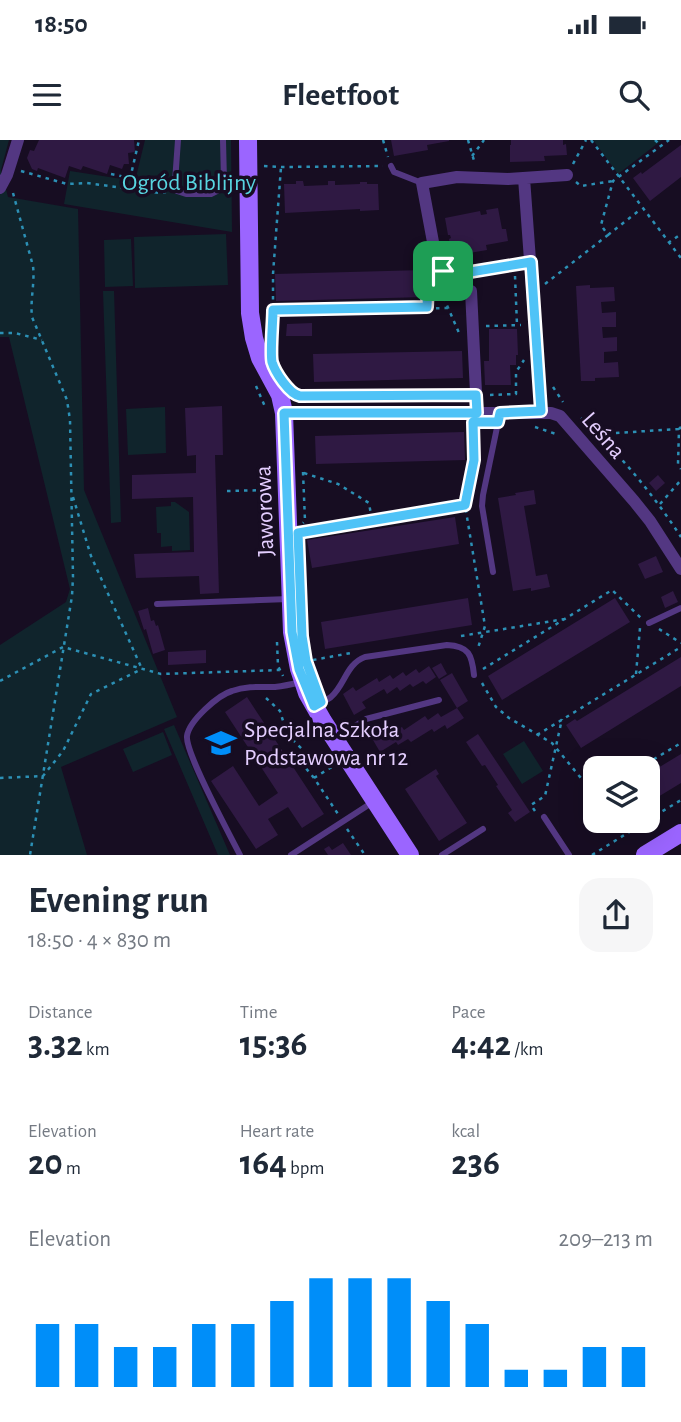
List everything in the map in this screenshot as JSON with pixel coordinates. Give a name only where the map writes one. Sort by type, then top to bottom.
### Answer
[{"type":"street","points":[[0,188],[12,173],[18,140]]},
{"type":"street","name":"Jaworowa","points":[[248,140],[250,313],[260,358],[280,395],[284,413],[295,649],[303,681],[314,706],[410,855]]},
{"type":"street","points":[[531,262],[458,274],[443,271],[432,261],[422,183],[457,177],[524,178],[567,175]]},
{"type":"street","points":[[284,413],[477,413],[499,417],[541,411],[524,178]]},
{"type":"street","points":[[471,292],[477,413]]},
{"type":"street","name":"Leśna","points":[[541,411],[560,416],[634,500],[681,569]]},
{"type":"street","points":[[645,855],[681,833]]},
{"type":"lane","points":[[178,140],[175,182],[177,191],[186,194],[211,194],[217,191],[224,181],[223,140]]},
{"type":"lane","points":[[391,166],[394,172],[422,183]]},
{"type":"lane","points":[[493,572],[482,506],[499,417]]},
{"type":"lane","points":[[157,604],[291,599]]},
{"type":"lane","points":[[649,623],[681,608]]},
{"type":"lane","points":[[314,706],[331,697],[352,665],[365,657],[456,645],[470,654],[478,675]]},
{"type":"lane","points":[[240,855],[187,745],[189,728],[218,698],[228,692],[246,687],[278,687],[303,681]]},
{"type":"lane","points":[[334,739],[366,719],[439,700]]},
{"type":"lane","points":[[290,855],[375,801]]},
{"type":"lane","points":[[544,817],[569,855]]},
{"type":"lane","points":[[442,855],[483,829]]},
{"type":"path","points":[[130,178],[139,140]]},
{"type":"path","points":[[257,165],[391,166],[383,140]]},
{"type":"path","points":[[468,140],[478,178]]},
{"type":"path","points":[[472,156],[484,140]]},
{"type":"path","points":[[586,140],[567,175],[581,186],[613,181],[669,140]]},
{"type":"path","points":[[599,140],[592,142],[681,258]]},
{"type":"path","points":[[655,140],[661,146]]},
{"type":"path","points":[[273,349],[272,274],[281,167]]},
{"type":"path","points":[[30,855],[73,577],[70,420],[67,400],[33,317],[33,266],[12,173],[67,184],[88,183],[159,193],[177,191]]},
{"type":"path","points":[[111,174],[165,185],[177,191]]},
{"type":"path","points":[[607,235],[601,225],[613,181]]},
{"type":"path","points":[[544,283],[642,208]]},
{"type":"path","points":[[668,243],[681,234]]},
{"type":"path","points":[[427,307],[432,261]]},
{"type":"path","points":[[432,261],[461,339]]},
{"type":"path","points":[[514,265],[517,325]]},
{"type":"path","points":[[259,312],[449,308]]},
{"type":"path","points":[[472,326],[524,325]]},
{"type":"path","points":[[0,333],[15,333],[42,340]]},
{"type":"path","points":[[294,395],[516,394],[516,372],[525,358]]},
{"type":"path","points":[[553,387],[571,409]]},
{"type":"path","points":[[478,649],[485,626],[465,505],[474,460],[473,422],[499,417]]},
{"type":"path","points":[[580,418],[598,434],[659,505],[681,537]]},
{"type":"path","points":[[531,426],[569,438]]},
{"type":"path","points":[[598,434],[680,428],[678,464],[681,469]]},
{"type":"path","points":[[300,465],[304,473],[305,521],[298,531],[465,505]]},
{"type":"path","points":[[304,473],[338,484],[369,503],[372,521]]},
{"type":"path","points":[[659,505],[681,480]]},
{"type":"path","points":[[226,491],[272,489]]},
{"type":"path","points":[[71,493],[91,556],[142,669]]},
{"type":"path","points":[[537,735],[681,645],[641,618],[612,590],[478,675],[496,707],[509,718],[556,747],[583,780]]},
{"type":"path","points":[[636,674],[641,618]]},
{"type":"path","points":[[484,632],[565,619]]},
{"type":"path","points":[[0,681],[63,647],[161,674],[280,670]]},
{"type":"path","points":[[0,778],[43,776],[63,751],[90,694],[142,669]]},
{"type":"path","points":[[255,687],[281,711],[287,734],[302,749],[304,766],[365,855]]},
{"type":"path","points":[[544,817],[538,815],[531,805],[545,796],[562,719]]},
{"type":"path","points":[[659,756],[681,743]]},
{"type":"path","points":[[314,778],[335,765]]},
{"type":"path","points":[[660,813],[681,800]]},
{"type":"path","points":[[592,855],[625,834]]},
{"type":"green space","points":[[0,140],[9,140],[1,170],[8,197],[78,209],[84,490],[177,717],[61,767],[87,855],[0,855],[0,645],[66,602],[70,589],[9,337],[0,337]]},
{"type":"green space","name":"Ogród Biblijny","points":[[145,140],[231,140],[232,232],[64,204],[70,171],[135,181]]},
{"type":"green space","points":[[593,140],[662,140],[618,174]]},
{"type":"green space","points":[[226,234],[228,285],[135,288],[134,237]]},
{"type":"green space","points":[[131,239],[133,286],[105,287],[104,240]]},
{"type":"green space","points":[[103,291],[114,291],[121,522],[111,523]]},
{"type":"green space","points":[[165,407],[166,453],[128,455],[126,409]]},
{"type":"green space","points":[[171,502],[189,512],[190,550],[172,551],[172,546],[161,547],[161,533],[157,533],[156,507],[171,506]]},
{"type":"green space","points":[[174,725],[230,855],[218,855],[164,729]]},
{"type":"green space","points":[[163,732],[172,755],[133,772],[123,749]]},
{"type":"green space","points":[[524,741],[543,771],[522,784],[503,754]]},
{"type":"building","points":[[39,140],[134,140],[135,152],[128,153],[129,164],[124,164],[122,169],[110,165],[107,174],[83,166],[81,170],[69,166],[65,178],[38,168],[37,171],[32,169],[27,158]]},
{"type":"building","points":[[391,140],[449,141],[427,145],[428,150],[394,156]]},
{"type":"building","points":[[511,140],[563,140],[567,155],[544,156],[545,161],[510,162]]},
{"type":"building","points":[[681,145],[681,177],[650,201],[633,178]]},
{"type":"building","points":[[296,181],[303,181],[304,186],[328,185],[328,181],[335,181],[335,185],[360,182],[378,184],[379,210],[285,213],[284,184],[296,184]]},
{"type":"building","points":[[498,208],[502,229],[506,229],[508,241],[486,245],[487,250],[452,256],[451,238],[445,218],[480,211],[481,215],[487,214],[486,210]]},
{"type":"building","points":[[424,270],[425,297],[276,301],[275,274]]},
{"type":"building","points":[[590,285],[590,288],[614,287],[615,301],[601,302],[602,313],[616,312],[616,327],[602,327],[603,338],[617,337],[617,351],[604,352],[604,363],[618,362],[619,377],[581,381],[576,286]]},
{"type":"building","points":[[312,323],[312,336],[286,336],[287,324]]},
{"type":"building","points":[[489,329],[517,329],[518,355],[516,365],[510,365],[511,385],[485,385],[484,361],[489,361]]},
{"type":"building","points":[[462,351],[463,378],[314,382],[313,354]]},
{"type":"building","points":[[222,406],[223,455],[215,455],[219,593],[200,594],[199,576],[136,578],[134,554],[194,552],[193,497],[132,499],[132,475],[196,473],[196,455],[187,456],[185,408]]},
{"type":"building","points":[[464,432],[465,460],[316,464],[315,436]]},
{"type":"building","points":[[658,475],[665,483],[656,491],[649,483]]},
{"type":"building","points":[[534,490],[536,504],[524,506],[536,576],[547,574],[550,587],[513,591],[498,498]]},
{"type":"building","points":[[455,517],[459,544],[312,568],[307,540]]},
{"type":"building","points":[[656,556],[663,572],[645,579],[638,564]]},
{"type":"building","points":[[673,591],[678,602],[665,608],[661,597]]},
{"type":"building","points":[[468,598],[472,625],[325,649],[321,622]]},
{"type":"building","points":[[615,598],[630,622],[502,700],[488,676]]},
{"type":"building","points":[[148,608],[151,621],[154,620],[156,626],[158,625],[165,650],[153,654],[138,611]]},
{"type":"building","points":[[206,650],[206,663],[168,665],[168,652]]},
{"type":"building","points":[[681,657],[681,686],[581,748],[566,725],[575,719],[577,721]]},
{"type":"building","points":[[441,663],[447,674],[439,679],[432,668]]},
{"type":"building","points":[[429,666],[436,677],[426,684],[423,681],[413,687],[410,684],[400,691],[397,687],[387,694],[384,689],[362,702],[366,708],[354,715],[343,694],[353,687],[356,691],[377,678],[379,682],[390,675],[393,679],[403,672],[406,676],[416,669],[419,673]]},
{"type":"building","points":[[452,673],[468,701],[457,708],[440,680]]},
{"type":"building","points":[[247,697],[324,814],[302,828],[288,807],[268,819],[278,835],[256,849],[211,781],[233,766],[259,806],[278,793],[225,712]]},
{"type":"building","points":[[457,708],[464,718],[447,729],[445,725],[434,732],[432,729],[411,742],[408,739],[398,745],[396,742],[380,752],[373,740],[389,730],[391,733],[402,727],[404,730],[425,716],[428,720],[438,713],[441,717]]},
{"type":"building","points":[[478,734],[530,812],[515,822],[508,813],[512,810],[496,786],[498,785],[466,742]]},
{"type":"building","points":[[681,754],[681,783],[660,796],[660,767]]},
{"type":"building","points":[[436,769],[439,774],[436,776],[467,823],[439,841],[405,789]]},
{"type":"building","points":[[343,843],[351,855],[328,855],[324,849],[329,846],[332,850]]},
{"type":"place","name":"Specjalna Szkoła Podstawowa nr 12","points":[[221,743]]},
{"type":"route","points":[[436,258],[443,271],[458,274],[531,262],[541,411],[500,413],[498,422],[473,422],[474,460],[465,505],[298,533],[302,636],[306,661],[321,702],[314,706],[299,669],[292,632],[284,413],[477,413],[476,395],[294,395],[288,390],[272,362],[273,310],[427,307],[429,263],[436,258]]}]
